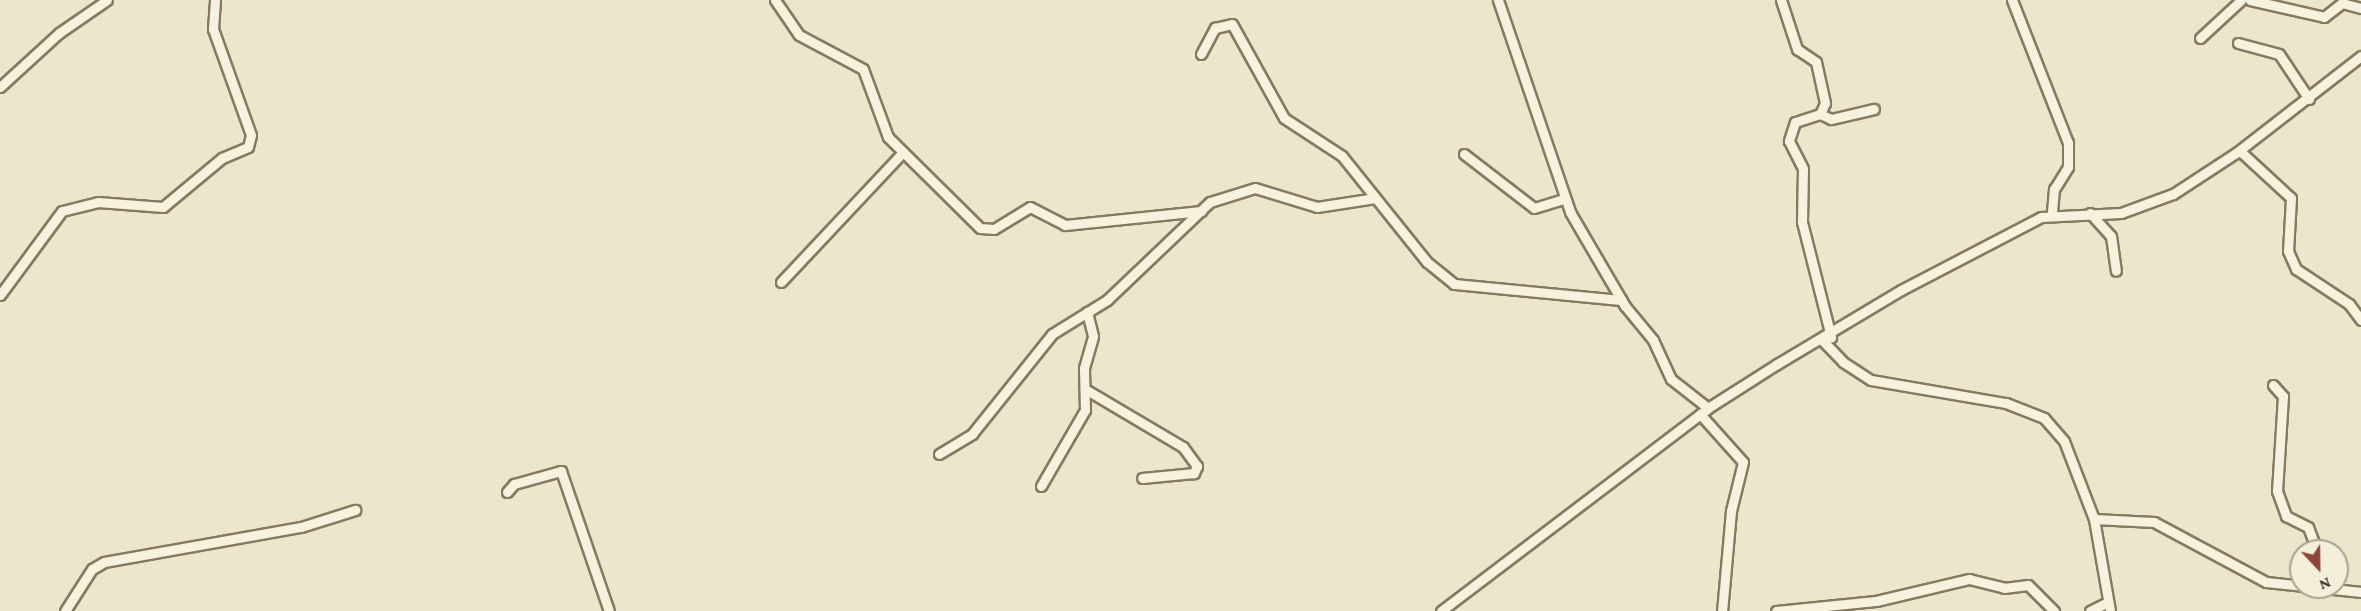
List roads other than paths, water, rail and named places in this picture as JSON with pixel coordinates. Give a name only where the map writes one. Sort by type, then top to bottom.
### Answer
[{"type":"street","points":[[0,87],[59,33],[107,0]]},
{"type":"street","points":[[0,294],[62,211],[98,202],[163,207],[222,158],[248,147],[251,135],[213,29],[215,0]]},
{"type":"street","points":[[775,0],[799,35],[866,71],[880,123],[903,152],[969,221],[985,230],[1030,207],[1065,225],[1201,211]]},
{"type":"street","points":[[1498,0],[1534,93],[1563,199],[1621,300],[1653,340],[1676,385],[1704,411],[1743,462],[1731,511],[1722,611]]},
{"type":"street","points":[[1782,0],[1797,49],[1816,62],[1825,103],[1820,114]]},
{"type":"street","points":[[2012,0],[2067,142],[2068,166],[2054,189],[2052,214]]},
{"type":"street","points":[[2200,38],[2241,0]]},
{"type":"street","points":[[2250,0],[2324,17],[2342,3],[2361,8]]},
{"type":"street","points":[[1201,54],[1215,28],[1232,24],[1284,118],[1334,148],[1427,262],[1454,284],[1621,300]]},
{"type":"street","points":[[2238,43],[2279,54],[2308,99]]},
{"type":"street","points":[[1441,611],[1704,411],[1827,339],[1901,290],[2052,214],[2090,213],[2149,205],[2173,194],[2240,151],[2361,56]]},
{"type":"street","points":[[1874,109],[1831,119],[1820,114],[1795,122],[1789,141],[1803,170],[1803,222],[1827,339],[1843,363],[1871,380],[2006,403],[2044,418],[2064,441],[2094,519],[2109,606],[2090,611]]},
{"type":"street","points":[[2240,151],[2291,198],[2288,251],[2296,269],[2349,304],[2361,320]]},
{"type":"street","points":[[781,282],[903,152]]},
{"type":"street","points":[[1464,154],[1534,208],[1563,199]]},
{"type":"street","points":[[939,454],[967,439],[1052,334],[1087,312],[1178,237],[1201,211],[1217,198],[1250,188],[1325,208],[1375,198]]},
{"type":"street","points":[[2090,213],[2111,236],[2116,271]]},
{"type":"street","points":[[1041,486],[1085,410],[1085,389],[1093,336],[1087,312]]},
{"type":"street","points":[[2273,385],[2283,396],[2276,487],[2286,516],[2308,526],[2313,539]]},
{"type":"street","points":[[1085,389],[1183,447],[1197,466],[1194,473],[1142,478]]},
{"type":"street","points":[[507,492],[514,484],[561,471],[609,611]]},
{"type":"street","points":[[66,611],[92,569],[104,562],[301,527],[355,510]]},
{"type":"street","points":[[2094,519],[2154,522],[2266,582],[2289,585]]},
{"type":"street","points":[[1776,611],[1876,601],[1969,579],[2004,588],[2028,585],[2054,611]]}]
